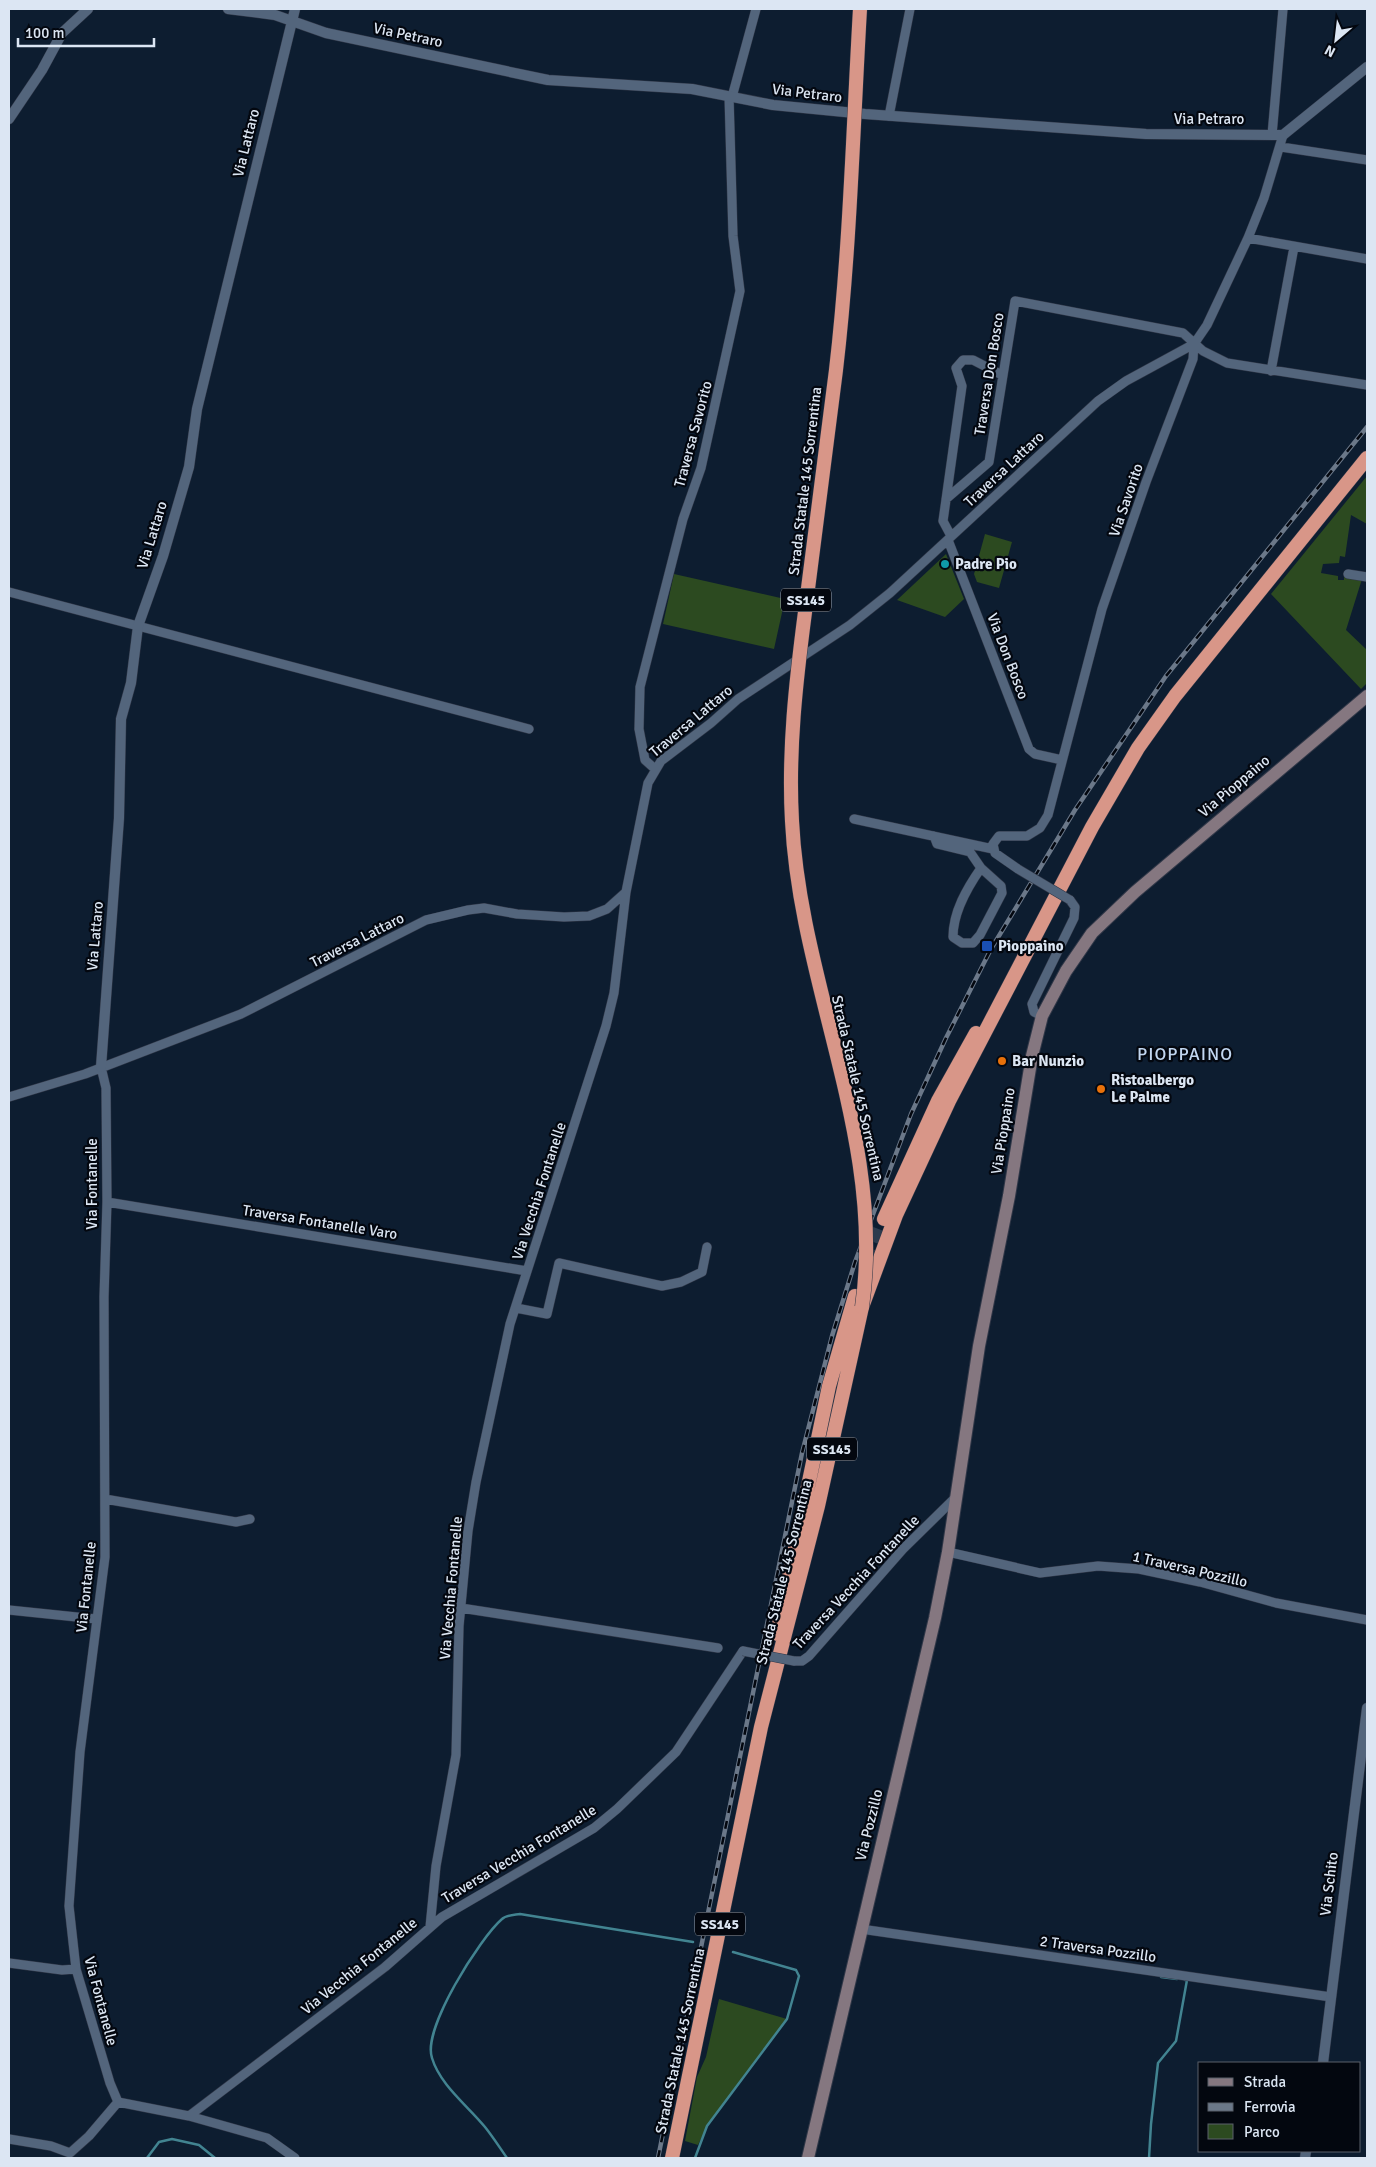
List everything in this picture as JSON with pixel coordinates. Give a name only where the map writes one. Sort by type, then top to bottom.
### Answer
[{"type":"highway","name":"Strada Statale 145 Sorrentina","points":[[672,2158],[761,1727],[797,1590],[848,1381],[858,1302],[868,1254],[864,1186],[852,1121],[802,912],[796,872],[791,772],[799,661],[842,313],[860,9]]},
{"type":"highway","points":[[771,1690],[777,1635],[801,1512],[835,1361],[858,1302],[880,1257],[913,1176],[1013,978],[1113,789],[1158,719],[1367,458]]},
{"type":"highway","points":[[884,1218],[919,1141],[958,1063],[1013,978]]},
{"type":"main road","name":"Via Pioppaino","points":[[955,1498],[979,1346],[1009,1196],[1032,1056],[1042,1016],[1066,971],[1092,933],[1135,892],[1367,696]]},
{"type":"main road","name":"Via Pozzillo","points":[[808,2158],[860,1929],[911,1725],[948,1552],[955,1498]]},
{"type":"street","points":[[9,119],[42,70],[62,34],[88,9]]},
{"type":"street","name":"Via Petraro","points":[[228,9],[275,16],[326,33],[548,80],[692,89],[774,105],[889,116],[1146,134],[1277,135]]},
{"type":"street","name":"Via Lattaro","points":[[101,1067],[119,818],[121,719],[131,683],[138,626],[163,556],[189,467],[197,409],[295,9]]},
{"type":"street","name":"Traversa Savorito","points":[[655,768],[645,760],[643,752],[639,729],[640,687],[683,519],[701,468],[740,291],[733,236],[730,96],[756,9]]},
{"type":"street","points":[[889,116],[910,9]]},
{"type":"street","name":"Via Savorito","points":[[993,849],[995,839],[999,836],[1027,836],[1040,828],[1051,807],[1102,609],[1146,482],[1192,359],[1194,344],[1207,325],[1248,238],[1281,147],[1277,135],[1282,9]]},
{"type":"street","points":[[1277,135],[1367,67]]},
{"type":"street","points":[[1281,147],[1367,160]]},
{"type":"street","points":[[1248,238],[1367,259]]},
{"type":"street","points":[[1271,371],[1294,247]]},
{"type":"street","name":"Traversa Don Bosco","points":[[946,499],[989,462],[1015,301],[1183,333],[1194,344]]},
{"type":"street","points":[[1194,344],[1227,363],[1367,385]]},
{"type":"street","name":"Traversa Lattaro","points":[[9,1097],[85,1074],[241,1014],[426,920],[484,908],[517,914],[564,917],[589,916],[607,909],[626,892],[648,783],[660,761],[711,723],[738,698],[850,624],[890,593],[1098,401],[1126,381],[1194,344]]},
{"type":"street","name":"Via Don Bosco","points":[[1002,375],[970,359],[963,360],[958,364],[956,371],[962,386],[943,521],[1029,749],[1035,754],[1062,760]]},
{"type":"street","points":[[1348,574],[1367,577]]},
{"type":"street","points":[[9,592],[529,729]]},
{"type":"street","points":[[854,819],[993,849],[999,856],[1018,869],[1070,900],[1075,908],[1074,918],[1032,1004],[1034,1012],[1042,1016]]},
{"type":"street","points":[[934,836],[937,844],[970,852],[981,868],[1002,886],[1002,893],[980,935],[972,943],[962,944],[953,936],[953,926],[958,909],[981,868]]},
{"type":"street","name":"Via Vecchia Fontanelle","points":[[189,2116],[385,1967],[430,1927],[436,1866],[456,1755],[461,1608],[468,1531],[476,1482],[516,1308],[606,1026],[614,994],[626,892]]},
{"type":"street","name":"Via Fontanelle","points":[[101,1067],[106,1088],[107,1202],[104,1297],[105,1557],[80,1752],[69,1906],[76,1969],[110,2084],[118,2102]]},
{"type":"street","name":"Traversa Fontanelle Varo","points":[[107,1202],[527,1271]]},
{"type":"street","points":[[516,1308],[547,1314],[559,1263],[668,1286],[702,1272],[707,1247]]},
{"type":"street","name":"Traversa Vecchia Fontanelle","points":[[430,1927],[495,1885],[594,1828],[617,1808],[676,1752],[743,1651],[794,1661],[802,1661],[809,1656],[903,1549],[955,1498]]},
{"type":"street","points":[[105,1499],[236,1522],[250,1519]]},
{"type":"street","name":"1 Traversa Pozzillo","points":[[948,1552],[1040,1573],[1098,1566],[1139,1569],[1200,1582],[1276,1603],[1367,1620]]},
{"type":"street","points":[[461,1608],[718,1648]]},
{"type":"street","points":[[9,1610],[96,1619]]},
{"type":"street","name":"Via Schito","points":[[1323,2062],[1364,1751],[1367,1708]]},
{"type":"street","name":"2 Traversa Pozzillo","points":[[860,1929],[1331,1997]]},
{"type":"street","points":[[9,1963],[62,1970],[76,1969]]},
{"type":"street","points":[[9,2140],[51,2146],[69,2155],[89,2136],[118,2102],[189,2116],[267,2138],[295,2158]]},
{"type":"green space","points":[[1367,476],[1367,524],[1351,515],[1345,557],[1340,556],[1339,563],[1323,564],[1321,573],[1338,576],[1338,580],[1344,580],[1344,577],[1362,579],[1346,630],[1367,650],[1367,683],[1361,689],[1271,594]]},
{"type":"green space","points":[[985,534],[1012,542],[999,588],[977,582],[974,574]]},
{"type":"green space","points":[[946,554],[964,599],[945,617],[897,600]]},
{"type":"green space","points":[[674,574],[785,599],[774,649],[663,624]]},
{"type":"green space","points":[[719,1999],[787,2019],[707,2126],[698,2145],[685,2141],[697,2077],[706,2057]]},
{"type":"waterway","points":[[507,2158],[485,2127],[441,2077],[432,2058],[431,2044],[444,2006],[455,1985],[492,1929],[504,1918],[520,1914],[693,1942]]},
{"type":"waterway","points":[[695,2158],[707,2126],[787,2019],[799,1976],[796,1970],[733,1952]]},
{"type":"waterway","points":[[1161,1977],[1177,1979]]},
{"type":"waterway","points":[[1149,2158],[1158,2063],[1176,2041],[1187,1980],[1185,1980]]},
{"type":"waterway","points":[[147,2158],[159,2142],[172,2139],[199,2145],[215,2158]]},
{"type":"tunnel","points":[[867,1262],[884,1219]]},
{"type":"railway","points":[[658,2158],[802,1453],[832,1336],[855,1262],[911,1114],[946,1038],[991,949],[1075,810],[1166,676],[1367,427]]},
{"type":"place","name":"Padre Pio","points":[[945,564]]},
{"type":"place","name":"Pioppaino","points":[[987,946]]},
{"type":"place","name":"Bar Nunzio","points":[[1002,1061]]},
{"type":"place","name":"Ristoalbergo Le Palme","points":[[1101,1089]]},
{"type":"district","name":"PIOPPAINO","points":[[1185,1054]]}]
